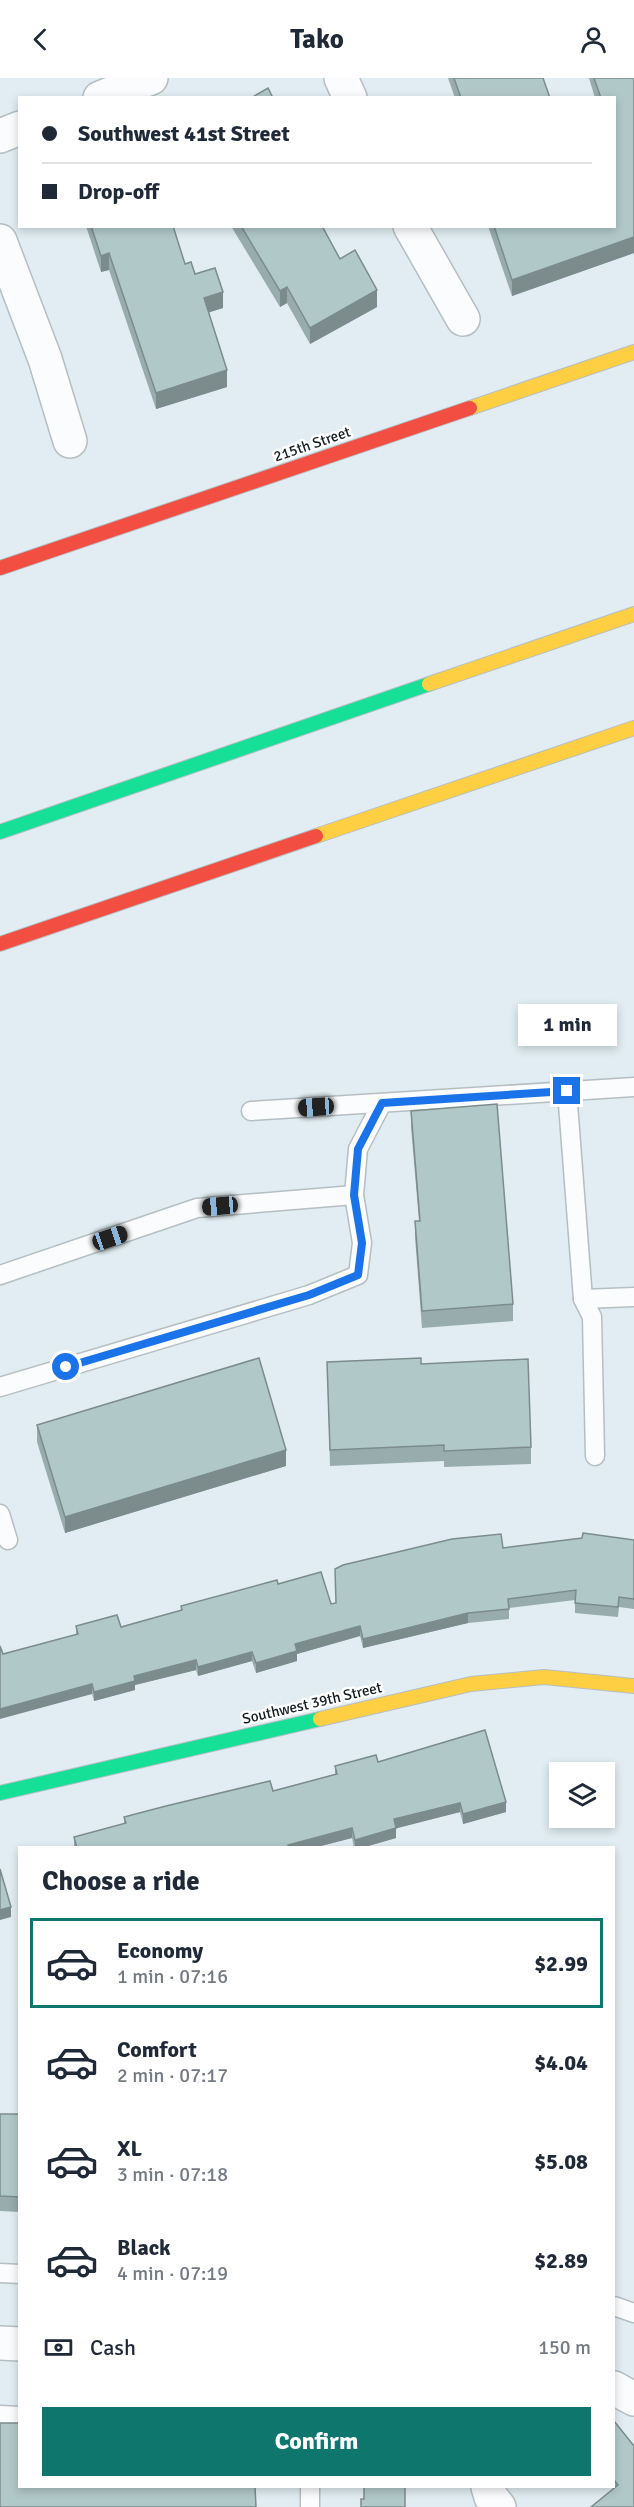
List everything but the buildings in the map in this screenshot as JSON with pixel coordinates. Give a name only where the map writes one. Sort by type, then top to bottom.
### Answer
[{"type":"main road","name":"215th Street","points":[[0,568],[634,351]]},
{"type":"main road","points":[[0,832],[634,614]]},
{"type":"main road","points":[[0,944],[634,728]]},
{"type":"main road","name":"Southwest 39th Street","points":[[0,1793],[471,1684],[544,1677],[634,1686]]},
{"type":"street","points":[[105,96],[151,78]]},
{"type":"street","points":[[341,78],[349,96]]},
{"type":"street","points":[[0,136],[18,129]]},
{"type":"street","points":[[411,228],[464,319]]},
{"type":"street","points":[[0,241],[45,359],[70,441]]},
{"type":"street","points":[[0,2343],[18,2344]]},
{"type":"street","points":[[615,2389],[634,2399]]},
{"type":"street","points":[[488,2488],[491,2497],[499,2507]]},
{"type":"lane","points":[[251,1111],[634,1087]]},
{"type":"lane","points":[[567,1091],[583,1299],[592,1317],[596,1456]]},
{"type":"lane","points":[[0,1387],[309,1295],[358,1275],[362,1243],[354,1195],[358,1149],[382,1103]]},
{"type":"lane","points":[[0,1275],[197,1208],[354,1195]]},
{"type":"lane","points":[[583,1299],[634,1297]]},
{"type":"lane","points":[[0,1514],[8,1540]]},
{"type":"lane","points":[[0,2273],[18,2274]]},
{"type":"lane","points":[[615,2306],[633,2311]]},
{"type":"lane","points":[[0,2415],[18,2416]]},
{"type":"lane","points":[[310,2488],[310,2507]]},
{"type":"traffic: fast","points":[[0,832],[429,684]]},
{"type":"traffic: fast","points":[[0,1793],[320,1719]]},
{"type":"traffic: slow","points":[[470,408],[634,352]]},
{"type":"traffic: slow","points":[[429,684],[634,614]]},
{"type":"traffic: slow","points":[[316,836],[634,728]]},
{"type":"traffic: slow","points":[[320,1719],[471,1684],[544,1677],[634,1686]]},
{"type":"traffic: jam","points":[[0,568],[470,408]]},
{"type":"traffic: jam","points":[[0,944],[316,836]]},
{"type":"route","points":[[66,1367],[309,1295],[358,1275],[362,1243],[354,1195],[358,1149],[382,1103],[567,1091]]}]
